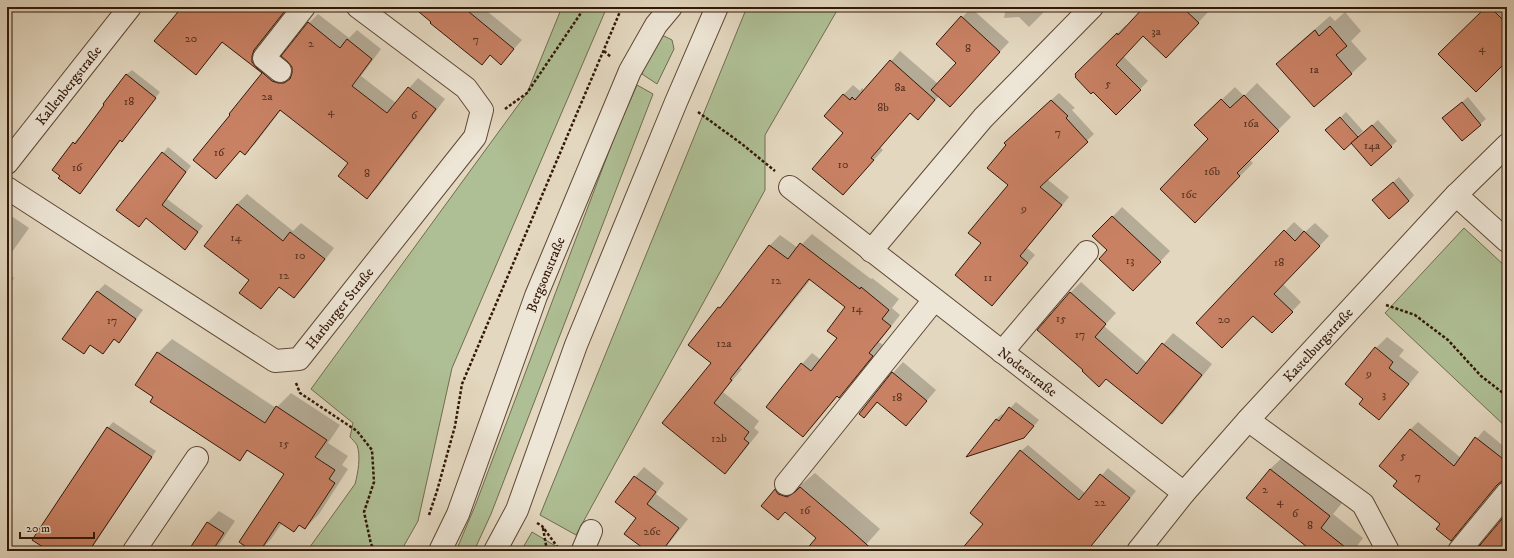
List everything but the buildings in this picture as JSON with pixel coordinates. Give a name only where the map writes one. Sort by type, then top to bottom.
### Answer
[{"type":"street","name":"Kallenbergstraße","points":[[7,163],[130,7]]},
{"type":"street","points":[[280,71],[264,58],[304,7]]},
{"type":"street","name":"Harburger Straße","points":[[7,188],[275,361],[299,359],[475,137],[482,110],[466,88],[358,7]]},
{"type":"street","name":"Bergsonstraße","points":[[440,551],[458,514],[536,296],[630,71],[656,25],[671,7]]},
{"type":"street","points":[[495,551],[517,510],[576,345],[676,102],[717,7]]},
{"type":"street","points":[[871,251],[983,118],[1092,7]]},
{"type":"street","name":"Kastelburgstraße","points":[[1138,551],[1184,493],[1248,420],[1456,195],[1507,145]]},
{"type":"street","name":"Noderstraße","points":[[790,187],[1184,493]]},
{"type":"street","points":[[1456,195],[1507,241]]},
{"type":"street","points":[[1002,352],[1087,252]]},
{"type":"street","points":[[786,484],[934,300]]},
{"type":"street","points":[[1248,420],[1363,504],[1388,551]]},
{"type":"street","points":[[134,551],[197,458]]},
{"type":"street","points":[[1459,551],[1507,493]]},
{"type":"path","points":[[475,137],[505,109],[527,93],[585,7]]},
{"type":"path","points":[[428,519],[455,426],[462,384],[622,7]]},
{"type":"path","points":[[697,111],[766,162],[788,183],[790,187]]},
{"type":"path","points":[[1363,296],[1415,315],[1448,340],[1481,376],[1507,396]]},
{"type":"path","points":[[299,359],[293,375],[300,393],[357,431],[372,450],[374,482],[364,512],[371,544],[375,551]]},
{"type":"path","points":[[517,510],[542,526],[561,551]]},
{"type":"path","points":[[542,526],[547,551]]},
{"type":"green space","points":[[562,7],[607,7],[452,368],[418,521],[401,551],[307,551],[355,484],[359,459],[357,445],[350,437],[353,423],[311,389],[527,93]]},
{"type":"green space","points":[[747,7],[839,7],[765,135],[765,190],[576,535],[540,515]]},
{"type":"green space","points":[[664,36],[672,40],[674,49],[657,84],[642,74],[652,46],[659,38]]},
{"type":"green space","points":[[637,85],[653,94],[491,514],[474,551],[456,551],[475,506],[617,130]]},
{"type":"green space","points":[[1464,228],[1507,268],[1507,428],[1385,313]]},
{"type":"green space","points":[[532,532],[564,551],[521,551]]}]
